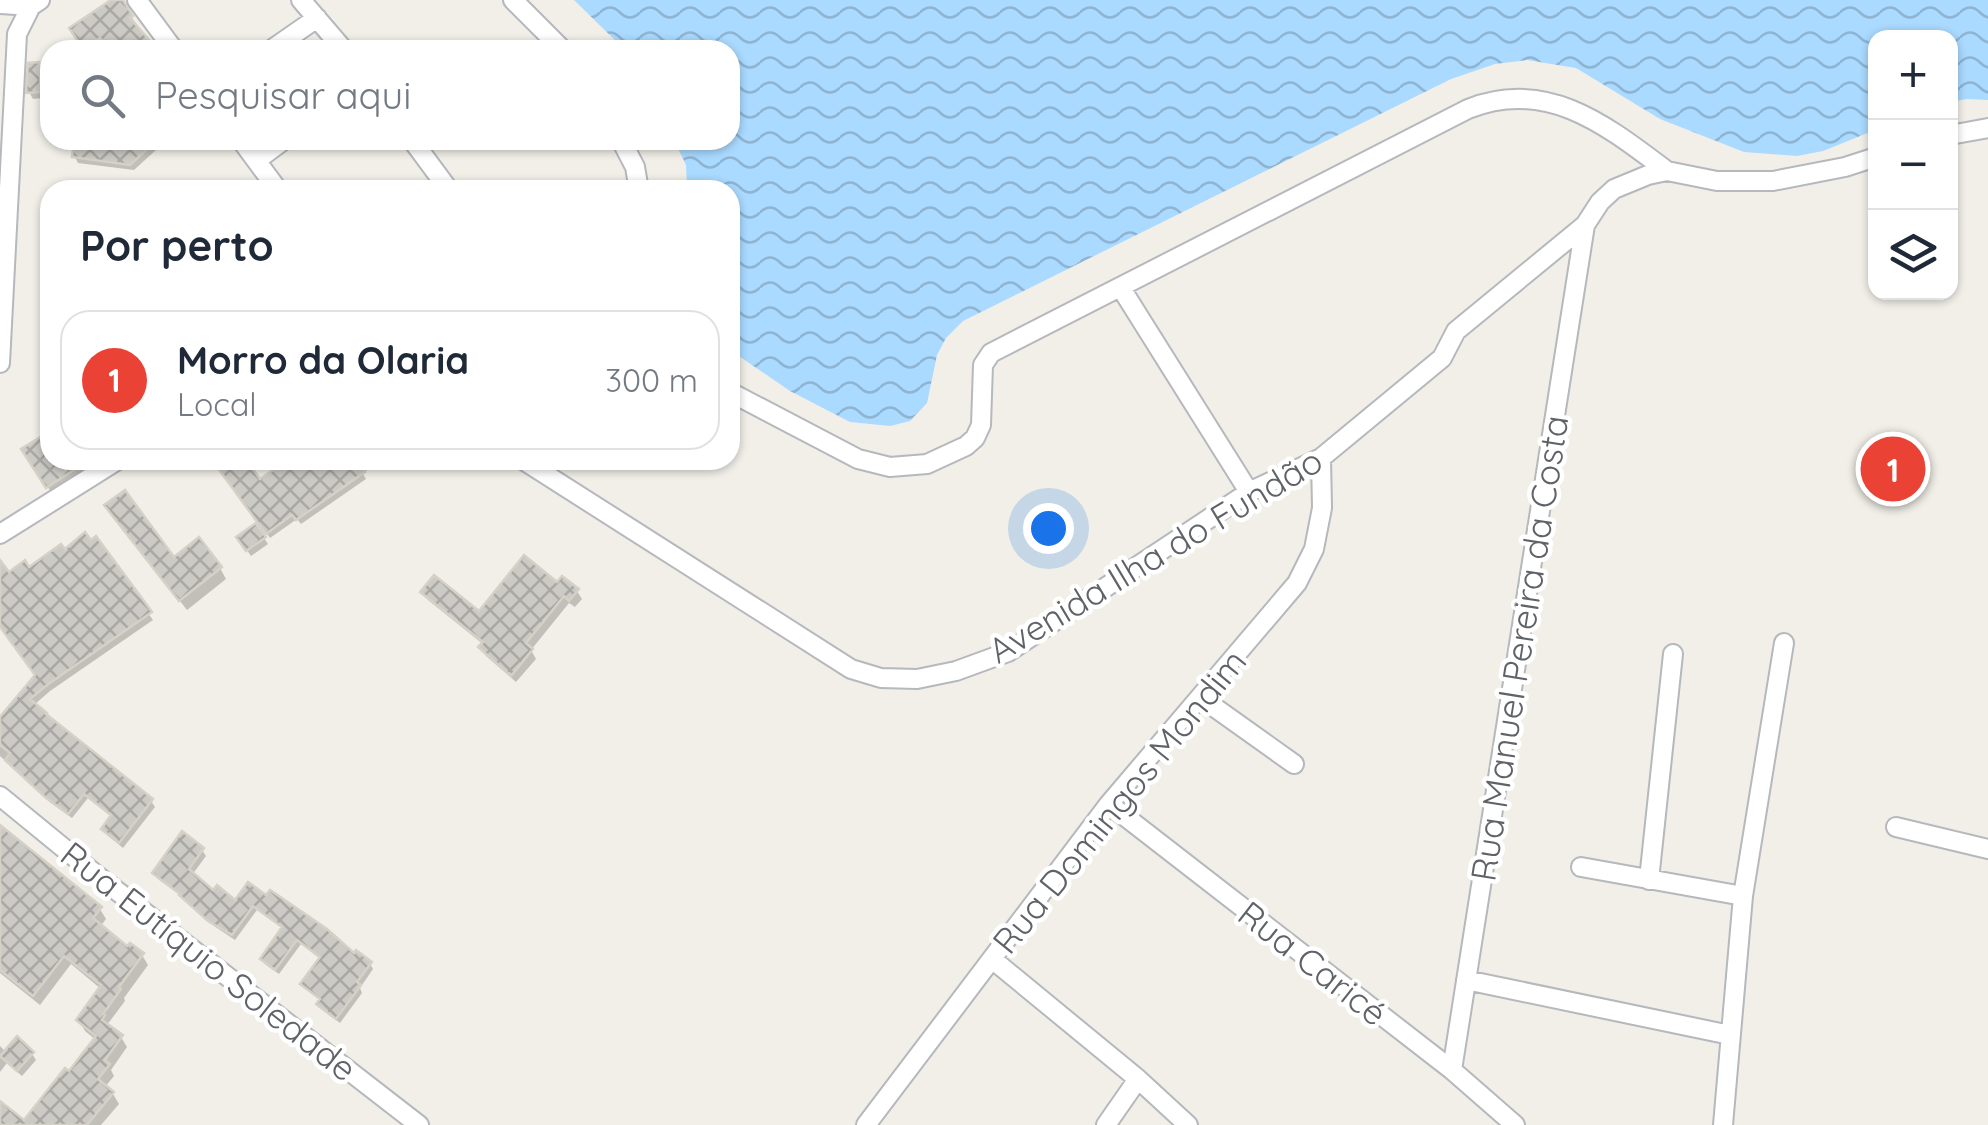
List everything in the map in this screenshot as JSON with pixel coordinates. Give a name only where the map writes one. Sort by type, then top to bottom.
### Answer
[{"type":"street","points":[[136,0],[166,40]]},
{"type":"street","points":[[301,0],[336,40]]},
{"type":"street","points":[[512,0],[552,40]]},
{"type":"street","points":[[17,34],[0,4],[36,3]]},
{"type":"street","points":[[0,363],[17,34],[36,3]]},
{"type":"street","points":[[286,40],[318,18]]},
{"type":"street","points":[[740,397],[858,459],[890,467],[927,464],[975,438],[981,425],[982,365],[991,353],[1488,101],[1535,100],[1575,110],[1611,129],[1667,172],[1717,181],[1773,181],[1809,176],[1868,159]]},
{"type":"street","points":[[1958,134],[1988,128]]},
{"type":"street","points":[[249,150],[271,180]]},
{"type":"street","points":[[257,160],[270,150]]},
{"type":"street","points":[[419,150],[442,180]]},
{"type":"street","points":[[626,150],[637,180]]},
{"type":"street","name":"Avenida Ilha do Fundão","points":[[539,470],[851,669],[881,678],[917,679],[956,671],[1008,652],[1248,492],[1321,458],[1442,358],[1456,331],[1585,225],[1614,189],[1667,172]]},
{"type":"street","name":"Rua Manuel Pereira da Costa","points":[[1452,1070],[1585,225]]},
{"type":"street","points":[[1121,288],[1248,492]]},
{"type":"street","name":"Rua Domingos Mondim","points":[[866,1125],[1109,804],[1297,583],[1314,549],[1322,508],[1321,458]]},
{"type":"street","points":[[3,526],[101,470]]},
{"type":"street","points":[[1722,1125],[1743,896],[1784,643]]},
{"type":"street","points":[[1649,880],[1673,654]]},
{"type":"street","points":[[1200,697],[1294,764]]},
{"type":"street","name":"Rua Eutíquio Soledade","points":[[0,796],[419,1125]]},
{"type":"street","name":"Rua Caricé","points":[[1109,804],[1452,1070],[1515,1125]]},
{"type":"street","points":[[1896,827],[1988,849]]},
{"type":"street","points":[[1581,867],[1743,896]]},
{"type":"street","points":[[992,959],[1188,1125]]},
{"type":"street","points":[[1466,980],[1730,1035]]},
{"type":"street","points":[[1106,1125],[1138,1079]]},
{"type":"water","points":[[574,0],[1988,0],[1988,100],[1958,101],[1958,30],[1868,30],[1868,133],[1823,151],[1797,156],[1744,152],[1660,119],[1576,68],[1527,60],[1495,64],[1451,79],[963,321],[946,338],[937,355],[927,403],[910,421],[890,426],[850,422],[790,391],[740,357],[740,180],[687,180],[686,165],[679,150],[740,150],[740,40],[615,40]]},
{"type":"building","points":[[111,0],[123,0],[133,16],[130,18],[149,40],[77,40],[69,28]]},
{"type":"building","points":[[39,62],[40,92],[26,93],[28,63]]},
{"type":"building","points":[[73,150],[146,150],[130,165],[72,157]]},
{"type":"building","points":[[40,437],[40,470],[74,470],[46,488],[21,449]]},
{"type":"building","points":[[219,470],[254,470],[260,479],[273,470],[365,472],[296,520],[292,515],[266,534]]},
{"type":"building","points":[[125,490],[174,557],[199,537],[222,567],[179,601],[104,505]]},
{"type":"building","points":[[256,523],[266,537],[246,551],[236,537]]},
{"type":"building","points":[[85,532],[91,540],[96,536],[152,612],[30,699],[153,799],[119,843],[101,829],[111,815],[84,794],[68,814],[5,760],[10,753],[0,745],[0,717],[35,675],[0,627],[0,560],[9,572],[25,560],[29,567],[61,544],[65,549]]},
{"type":"building","points":[[524,555],[557,582],[562,576],[579,589],[569,601],[564,596],[526,643],[533,649],[511,676],[478,647],[483,642],[420,592],[434,575],[479,611]]},
{"type":"building","points":[[0,825],[102,907],[93,918],[127,946],[130,943],[144,953],[103,1014],[102,1020],[123,1035],[105,1060],[110,1064],[98,1079],[114,1092],[87,1125],[0,1125],[0,1101],[24,1120],[96,1036],[76,1020],[101,985],[64,956],[33,996],[0,970]]},
{"type":"building","points":[[182,831],[204,848],[189,869],[213,890],[217,885],[235,900],[248,882],[266,895],[270,890],[354,953],[356,950],[372,962],[336,1019],[316,1004],[320,999],[300,984],[320,957],[297,940],[275,970],[260,959],[282,927],[253,906],[232,935],[208,921],[152,873]]},
{"type":"building","points":[[17,1036],[34,1052],[17,1071],[0,1056]]},
{"type":"place","name":"Morro da Olaria","points":[[1893,469]]}]
